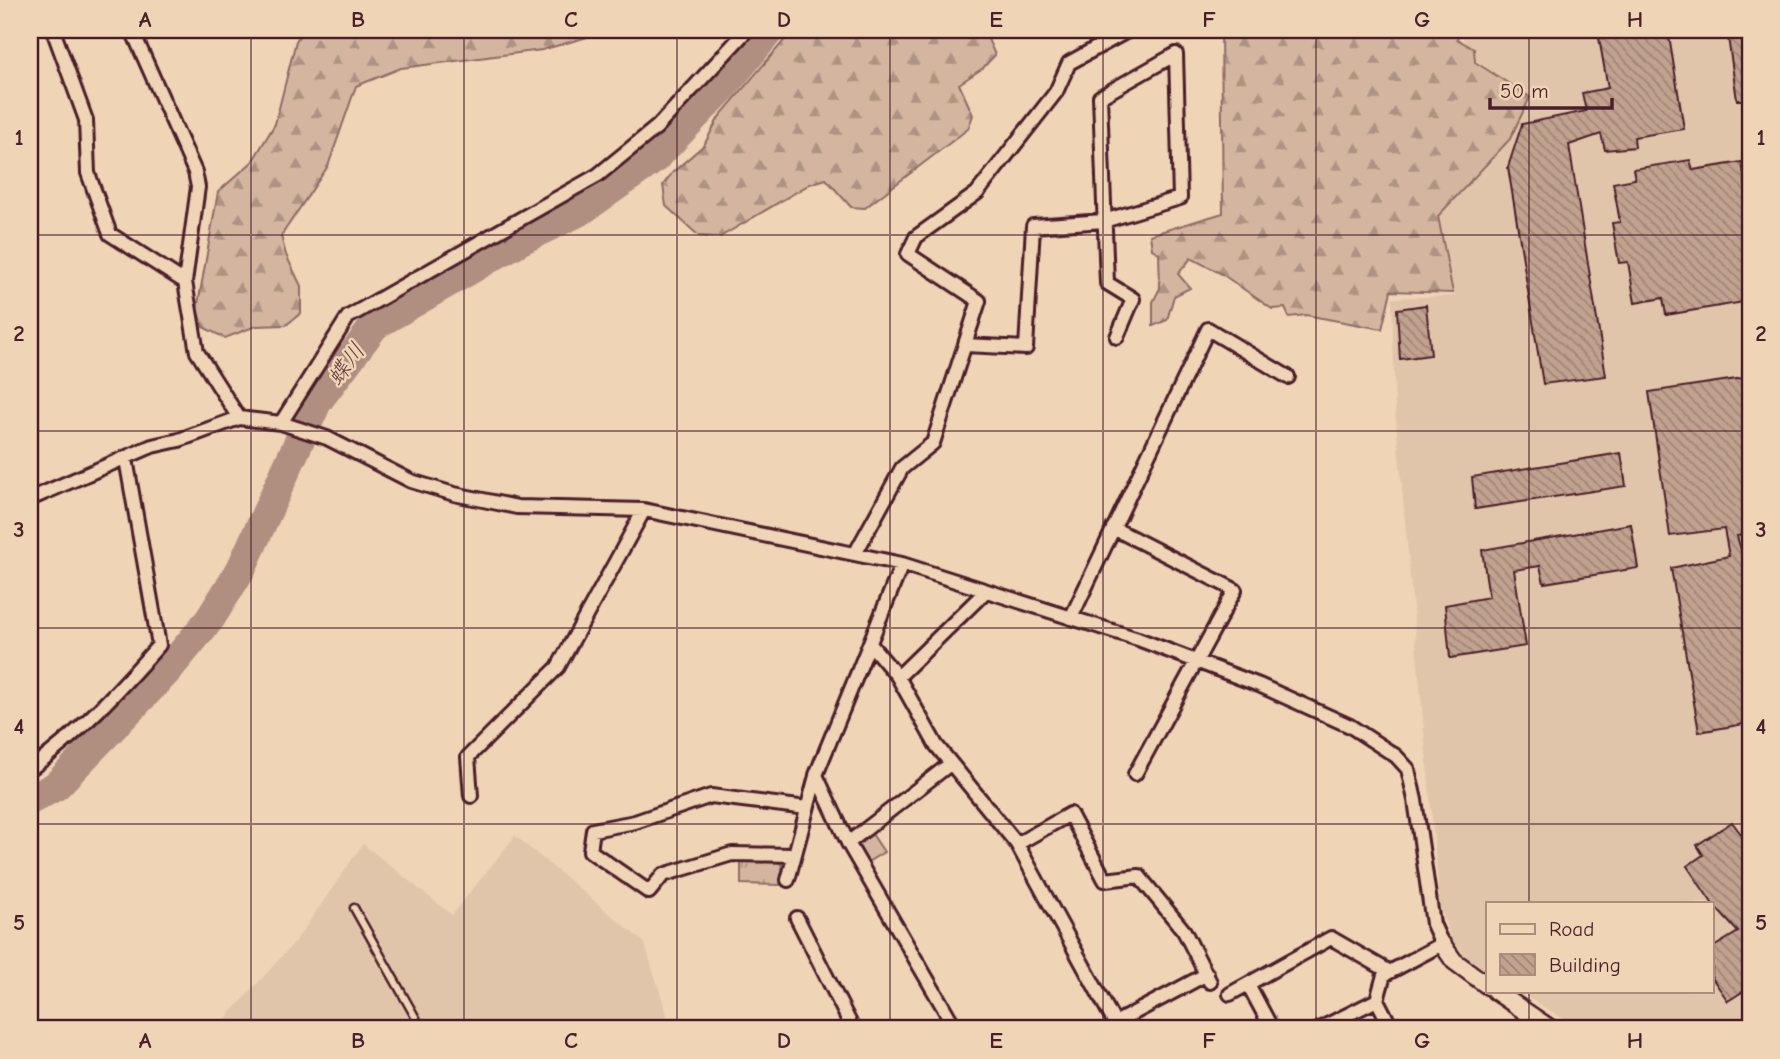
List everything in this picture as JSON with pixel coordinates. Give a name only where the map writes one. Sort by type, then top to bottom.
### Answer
[{"type":"street","points":[[53,30],[86,120],[88,173],[110,234],[185,282]]},
{"type":"street","points":[[132,30],[195,172],[198,187],[185,282],[197,352],[239,418]]},
{"type":"street","points":[[281,423],[348,317],[598,175],[657,127],[747,30]]},
{"type":"street","points":[[855,554],[902,468],[933,443],[979,301],[908,254],[916,237],[977,193],[1001,158],[1056,92],[1069,63],[1129,30]]},
{"type":"street","points":[[965,345],[1026,348],[1032,226],[1104,221],[1180,198],[1176,54],[1100,97],[1104,221],[1107,282],[1133,299],[1117,337]]},
{"type":"street","points":[[1071,618],[1208,329],[1288,377]]},
{"type":"street","points":[[30,499],[152,446],[179,440],[239,418],[281,423],[327,438],[411,481],[454,494],[517,507],[644,510],[902,564],[1071,618],[1195,661],[1350,726],[1396,757],[1408,769],[1415,800],[1433,924],[1454,961],[1486,985]]},
{"type":"street","points":[[30,769],[58,749],[116,694],[159,645],[126,459]]},
{"type":"street","points":[[471,796],[468,757],[558,667],[644,510]]},
{"type":"street","points":[[1113,528],[1236,590],[1135,774]]},
{"type":"street","points":[[788,880],[816,775],[902,564]]},
{"type":"street","points":[[898,677],[986,591]]},
{"type":"street","points":[[871,645],[898,677],[950,764],[1017,844],[1117,1026],[1208,978],[1184,930],[1139,876],[1105,880],[1070,814],[1017,844]]},
{"type":"street","points":[[848,843],[950,764]]},
{"type":"street","points":[[816,775],[848,843],[956,1029]]},
{"type":"street","points":[[794,855],[732,854],[663,875],[649,892],[590,851],[593,830],[635,822],[710,796],[807,808]]},
{"type":"street","points":[[797,918],[853,1029]]},
{"type":"street","points":[[1230,994],[1331,938],[1390,972]]},
{"type":"street","points":[[1392,1029],[1377,1000],[1384,975],[1442,944]]},
{"type":"street","points":[[1248,984],[1272,1029]]},
{"type":"street","points":[[1496,992],[1551,1029]]},
{"type":"street","points":[[1319,1029],[1377,1000]]},
{"type":"street","points":[[1346,1016],[1352,1029]]},
{"type":"lane","points":[[354,908],[422,1029]]},
{"type":"shaded area","points":[[1460,30],[1750,30],[1750,1029],[1580,1029],[1519,992],[1714,992],[1714,902],[1486,902],[1486,972],[1473,964],[1451,939],[1440,906],[1395,411],[1392,298],[1455,296],[1439,214],[1511,137],[1530,99],[1470,56]]},
{"type":"shaded area","points":[[515,836],[644,942],[669,1021],[674,1029],[216,1029],[295,942],[363,844],[452,915]]},
{"type":"green space","points":[[303,30],[612,30],[542,50],[401,68],[356,86],[328,166],[281,236],[286,255],[301,286],[301,313],[286,325],[256,326],[225,338],[203,327],[197,310],[218,192],[252,162],[275,124],[296,41]]},
{"type":"green space","points":[[793,30],[977,30],[985,32],[995,55],[983,68],[959,84],[973,115],[968,129],[865,208],[851,207],[826,179],[810,184],[720,237],[699,236],[666,206],[663,185],[673,172],[704,145],[719,117]]},
{"type":"green space","points":[[1221,30],[1460,30],[1457,39],[1474,49],[1475,62],[1530,97],[1510,139],[1438,216],[1453,293],[1391,291],[1382,329],[1306,315],[1289,317],[1285,308],[1272,309],[1222,274],[1191,258],[1178,274],[1190,288],[1174,296],[1167,320],[1153,326],[1153,302],[1160,288],[1159,253],[1152,249],[1150,235],[1223,213]]},
{"type":"green space","points":[[868,828],[884,852],[861,866],[848,843]]},
{"type":"green space","points":[[741,859],[778,860],[783,867],[780,885],[741,884]]},
{"type":"building","points":[[1668,30],[1684,129],[1634,137],[1635,147],[1605,150],[1601,134],[1569,145],[1606,376],[1543,384],[1508,167],[1522,124],[1586,111],[1582,93],[1608,88],[1599,38]]},
{"type":"building","points":[[1727,30],[1750,30],[1750,100],[1737,100]]},
{"type":"building","points":[[1690,160],[1693,170],[1742,162],[1750,214],[1750,301],[1666,315],[1663,298],[1635,303],[1628,262],[1619,263],[1612,223],[1620,222],[1613,183],[1635,179],[1633,169]]},
{"type":"building","points":[[1426,305],[1431,355],[1400,359],[1397,309]]},
{"type":"building","points":[[1750,377],[1750,523],[1747,524],[1747,534],[1737,536],[1744,560],[1750,559],[1750,723],[1699,732],[1671,568],[1729,556],[1724,529],[1670,536],[1649,392]]},
{"type":"building","points":[[1621,453],[1626,486],[1475,509],[1472,477]]},
{"type":"building","points":[[1631,524],[1638,568],[1544,583],[1540,566],[1514,570],[1526,646],[1450,658],[1445,605],[1489,597],[1482,550]]},
{"type":"building","points":[[1732,822],[1750,846],[1750,987],[1728,1001],[1714,981],[1714,947],[1738,932],[1717,909],[1714,911],[1714,902],[1711,902],[1687,866],[1703,855],[1697,845]]},
{"type":"waterway","name":"蝶川","points":[[30,800],[56,786],[167,671],[210,619],[241,569],[317,402],[375,325],[521,240],[582,210],[653,160],[724,86],[770,30]]}]
